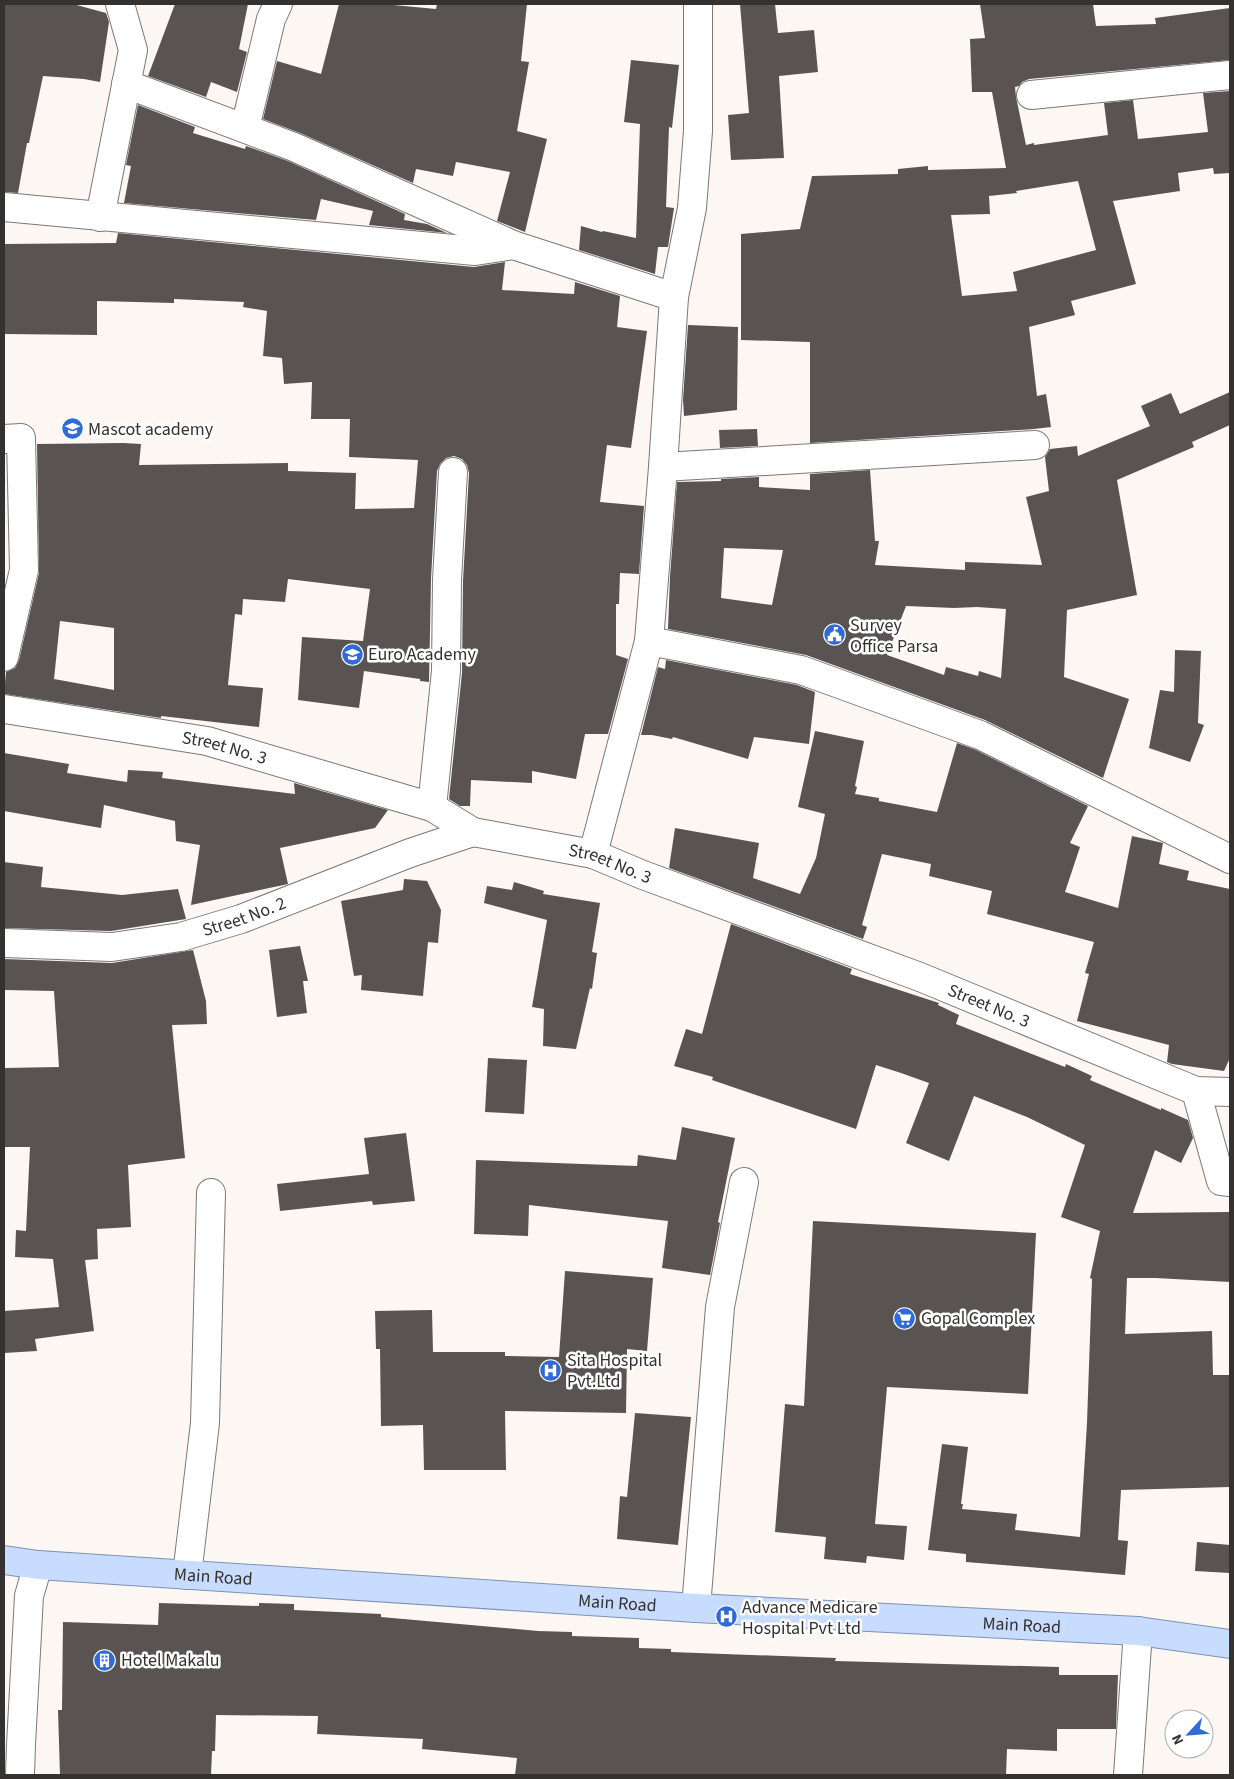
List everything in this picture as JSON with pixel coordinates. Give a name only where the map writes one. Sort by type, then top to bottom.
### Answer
[{"type":"main road","name":"Main Road","points":[[4,1560],[38,1565],[696,1608],[1138,1631],[1230,1644]]},
{"type":"street","points":[[100,216],[133,50],[120,4]]},
{"type":"street","points":[[245,128],[271,19],[278,4]]},
{"type":"street","points":[[593,854],[648,641],[663,467],[674,297],[692,208],[697,141],[698,4]]},
{"type":"street","points":[[1031,94],[1230,75]]},
{"type":"street","points":[[126,84],[294,147],[514,245],[674,297]]},
{"type":"street","points":[[4,207],[475,251],[514,245]]},
{"type":"street","points":[[4,439],[21,438],[24,570],[4,657]]},
{"type":"street","points":[[663,467],[1035,445]]},
{"type":"street","points":[[432,807],[446,671],[447,580],[453,472]]},
{"type":"street","points":[[648,641],[801,670],[980,735],[1230,859]]},
{"type":"street","name":"Street No. 3","points":[[4,709],[207,741],[432,807],[473,832],[593,854],[643,875],[920,977],[1196,1091],[1230,1092]]},
{"type":"street","name":"Street No. 2","points":[[4,943],[112,947],[181,937],[241,920],[410,853],[473,832]]},
{"type":"street","points":[[1196,1091],[1221,1181],[1230,1182]]},
{"type":"street","points":[[696,1608],[720,1307],[744,1182]]},
{"type":"street","points":[[187,1575],[205,1423],[211,1193]]},
{"type":"street","points":[[20,1775],[29,1596],[38,1565]]},
{"type":"street","points":[[1128,1775],[1138,1631]]},
{"type":"building","points":[[4,4],[73,4],[106,13],[109,22],[100,82],[43,76],[29,143],[27,143],[18,193],[4,192]]},
{"type":"building","points":[[175,4],[248,4],[239,49],[247,52],[237,92],[211,82],[206,97],[148,76]]},
{"type":"building","points":[[339,4],[383,4],[436,9],[437,4],[527,4],[521,61],[529,62],[517,131],[547,139],[525,232],[497,221],[510,172],[456,162],[453,176],[416,169],[413,183],[300,133],[263,119],[277,61],[321,74]]},
{"type":"building","points":[[740,4],[775,4],[778,33],[814,30],[818,72],[779,76],[784,158],[731,160],[728,115],[749,113]]},
{"type":"building","points":[[980,4],[1093,4],[1096,26],[1156,24],[1155,18],[1230,8],[1230,60],[1029,79],[1015,87],[1026,145],[1108,135],[1104,103],[1133,100],[1138,139],[1208,132],[1203,93],[1230,91],[1230,173],[1214,174],[1213,168],[1178,173],[1180,191],[1113,201],[1136,284],[1071,301],[1075,315],[1029,327],[1037,396],[1046,394],[1051,427],[810,443],[810,342],[741,340],[741,234],[800,229],[812,176],[898,174],[898,169],[928,166],[928,170],[1006,168],[992,92],[972,92],[970,39],[985,38]],"holes":[[[1078,181],[1096,250],[1013,272],[1017,291],[962,296],[951,215],[990,214],[989,196],[1017,193],[1016,191]]]},
{"type":"building","points":[[631,60],[679,65],[672,128],[669,127],[666,207],[674,208],[668,247],[658,247],[655,274],[579,250],[581,226],[636,238],[640,124],[624,122]]},
{"type":"building","points":[[138,105],[195,127],[193,133],[245,149],[246,146],[288,161],[405,214],[404,220],[427,224],[447,233],[369,225],[373,211],[321,199],[316,220],[124,203],[131,166],[126,165]]},
{"type":"building","points":[[118,233],[474,267],[505,262],[502,290],[574,294],[575,282],[620,296],[617,327],[647,331],[631,448],[607,445],[600,502],[644,506],[639,574],[620,573],[619,604],[616,604],[616,655],[628,659],[608,734],[585,734],[576,779],[532,771],[532,783],[471,780],[470,806],[460,806],[449,799],[462,673],[463,581],[469,473],[467,465],[462,459],[454,456],[446,458],[440,464],[437,471],[431,579],[429,682],[364,671],[359,708],[298,700],[302,637],[363,641],[370,589],[288,579],[285,602],[243,599],[242,615],[235,614],[228,685],[263,688],[259,727],[161,716],[161,718],[4,694],[6,672],[15,668],[19,660],[39,573],[37,444],[141,444],[139,465],[288,463],[288,471],[356,473],[355,509],[414,508],[418,460],[349,457],[350,419],[311,419],[312,382],[284,384],[282,358],[263,356],[267,311],[243,307],[244,302],[174,299],[174,303],[97,301],[97,335],[4,334],[4,244],[116,243]],"holes":[[[60,621],[114,628],[114,690],[54,679]]]},
{"type":"building","points":[[688,325],[738,327],[737,410],[684,416],[683,400]]},
{"type":"building","points":[[1230,392],[1230,425],[1192,442],[1194,447],[1117,480],[1137,595],[1067,610],[1064,677],[1129,699],[1103,778],[985,720],[806,655],[668,629],[677,482],[721,481],[721,479],[759,477],[759,487],[810,490],[810,474],[870,470],[875,541],[879,541],[875,565],[965,570],[965,562],[1042,565],[1026,497],[1049,491],[1045,457],[1050,449],[1077,446],[1078,456],[1150,426],[1141,406],[1171,393],[1180,414]],"holes":[[[724,548],[783,550],[772,605],[721,598]],[[906,606],[1006,609],[1001,678],[979,671],[978,676],[946,667],[944,675],[887,655]]]},
{"type":"building","points":[[757,429],[758,446],[720,448],[719,430]]},
{"type":"building","points":[[1175,650],[1201,651],[1198,723],[1204,725],[1190,762],[1149,748],[1160,690],[1174,692]]},
{"type":"building","points":[[666,660],[797,685],[815,692],[809,744],[754,737],[748,759],[673,737],[672,739],[641,735],[658,667],[665,669]]},
{"type":"building","points":[[815,731],[864,741],[855,794],[879,798],[879,801],[937,812],[957,743],[974,749],[1088,806],[1070,843],[1080,847],[1065,892],[1118,908],[1132,836],[1163,843],[1159,864],[1189,871],[1187,880],[1230,889],[1230,1058],[1224,1071],[1172,1064],[1167,1062],[1169,1045],[1077,1021],[1089,974],[1085,973],[1094,942],[987,914],[992,891],[929,876],[931,864],[882,854],[862,925],[867,927],[863,939],[669,868],[675,828],[759,843],[753,878],[800,894],[816,858],[825,814],[798,807]]},
{"type":"building","points":[[4,753],[69,764],[67,773],[127,782],[128,770],[163,772],[162,778],[295,794],[294,783],[388,810],[375,828],[280,848],[288,884],[191,905],[200,845],[176,841],[175,821],[104,805],[101,828],[4,811]]},
{"type":"building","points":[[4,862],[43,867],[41,887],[122,895],[178,889],[186,919],[111,931],[4,928]]},
{"type":"building","points":[[404,879],[427,881],[441,910],[438,943],[428,942],[423,996],[361,990],[362,975],[354,976],[341,901],[403,890]]},
{"type":"building","points":[[514,882],[544,891],[543,894],[600,903],[592,952],[597,953],[592,989],[590,988],[576,1049],[543,1046],[544,1009],[532,1007],[547,920],[484,903],[487,886],[512,890]]},
{"type":"building","points":[[731,924],[852,969],[850,974],[939,1003],[938,1005],[959,1015],[956,1024],[1065,1067],[1066,1064],[1092,1076],[1090,1080],[1188,1120],[1193,1138],[1181,1163],[1155,1150],[1133,1213],[1230,1212],[1230,1282],[1127,1278],[1125,1334],[1212,1331],[1213,1375],[1230,1375],[1230,1487],[1121,1490],[1118,1540],[1128,1541],[1125,1575],[966,1562],[966,1554],[928,1550],[942,1444],[968,1447],[962,1509],[1017,1514],[1015,1530],[1080,1537],[1087,1423],[1092,1279],[1090,1278],[1100,1231],[1061,1217],[1085,1145],[1027,1117],[974,1096],[949,1161],[906,1143],[929,1083],[901,1073],[876,1065],[856,1129],[712,1080],[713,1077],[674,1066],[686,1029],[702,1034]]},
{"type":"building","points":[[300,946],[308,981],[303,981],[307,1013],[277,1017],[269,950]]},
{"type":"building","points":[[193,950],[206,1001],[207,1024],[172,1025],[185,1158],[128,1165],[131,1227],[97,1229],[98,1259],[85,1260],[94,1331],[35,1339],[37,1351],[4,1353],[4,1311],[59,1307],[53,1259],[15,1257],[16,1230],[26,1231],[30,1147],[4,1147],[4,1068],[59,1067],[54,991],[4,990],[4,959],[112,963]]},
{"type":"building","points":[[488,1058],[527,1060],[524,1114],[485,1112]]},
{"type":"building","points":[[682,1127],[735,1138],[718,1222],[720,1223],[710,1275],[662,1268],[668,1221],[529,1205],[528,1236],[474,1234],[476,1160],[637,1166],[638,1155],[676,1160]]},
{"type":"building","points":[[406,1133],[415,1201],[373,1205],[372,1201],[280,1211],[277,1184],[369,1174],[364,1138]]},
{"type":"building","points":[[813,1221],[1036,1233],[1028,1394],[887,1387],[875,1524],[907,1526],[904,1560],[867,1556],[866,1563],[824,1559],[826,1537],[775,1532],[785,1404],[804,1406]]},
{"type":"building","points":[[565,1271],[653,1278],[647,1351],[627,1349],[626,1413],[505,1411],[506,1470],[424,1470],[423,1425],[381,1426],[380,1349],[376,1349],[375,1311],[432,1310],[433,1352],[505,1352],[505,1356],[559,1357]]},
{"type":"building","points":[[635,1413],[691,1417],[678,1545],[617,1539],[620,1496],[627,1497]]},
{"type":"building","points":[[1197,1542],[1230,1545],[1230,1573],[1195,1571]]},
{"type":"building","points":[[159,1603],[259,1606],[259,1603],[294,1604],[294,1610],[381,1614],[381,1617],[538,1631],[572,1632],[572,1636],[639,1638],[639,1648],[671,1649],[671,1652],[836,1658],[835,1661],[1059,1667],[1059,1675],[1118,1675],[1116,1729],[1057,1729],[1057,1751],[1007,1749],[1006,1775],[515,1775],[517,1758],[422,1749],[423,1739],[317,1734],[318,1716],[216,1715],[215,1751],[212,1751],[211,1775],[60,1775],[58,1710],[62,1710],[63,1622],[158,1625]]},
{"type":"place","name":"Mascot academy","points":[[72,429]]},
{"type":"place","name":"Survey Office Parsa","points":[[834,635]]},
{"type":"place","name":"Euro Academy","points":[[352,654]]},
{"type":"place","name":"Gopal Complex","points":[[905,1318]]},
{"type":"place","name":"Sita Hospital Pvt.Ltd","points":[[551,1370]]},
{"type":"place","name":"Advance Medicare Hospital Pvt Ltd","points":[[726,1617]]},
{"type":"place","name":"Hotel Makalu","points":[[105,1660]]}]
